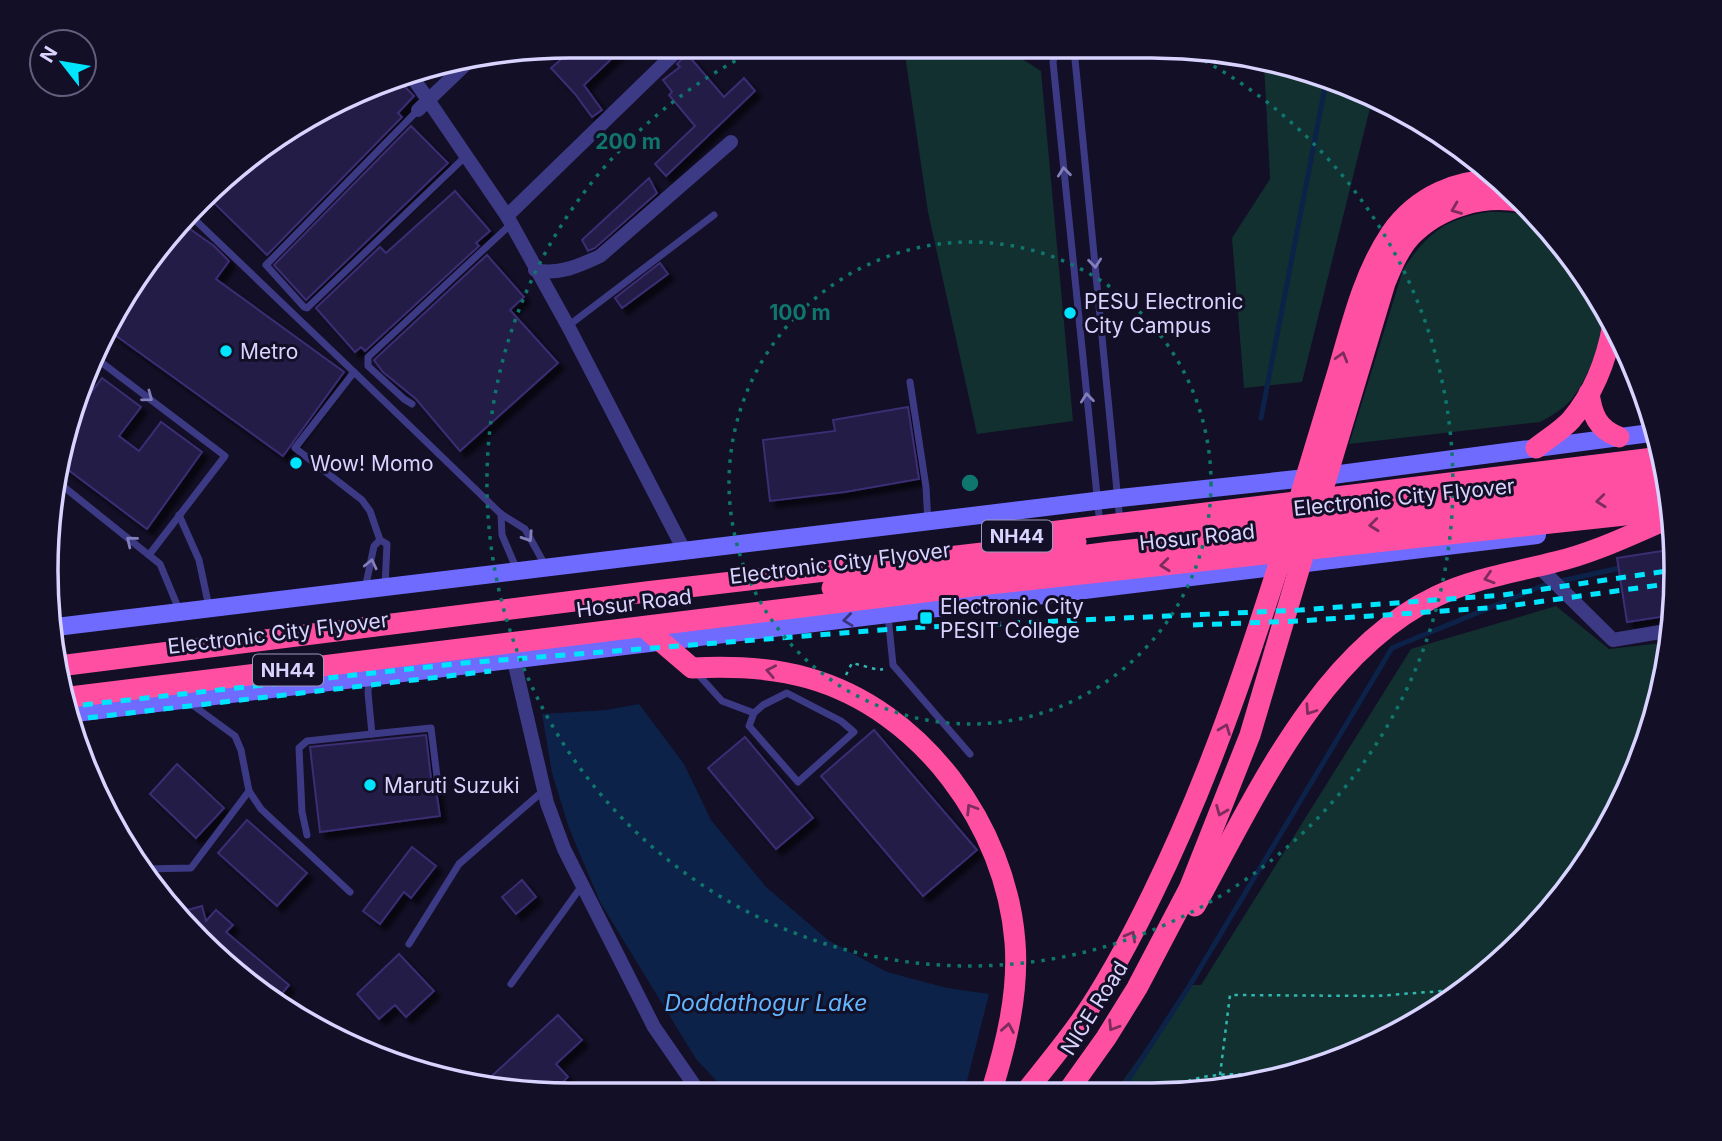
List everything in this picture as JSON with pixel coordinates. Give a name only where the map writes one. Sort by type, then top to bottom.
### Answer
[{"type":"highway","points":[[1333,424],[1366,283],[1377,256],[1403,217],[1425,200],[1466,182],[1486,181]]},
{"type":"highway","points":[[1032,1083],[1080,1021],[1134,932],[1198,796],[1269,630],[1333,424],[1396,256],[1412,235],[1432,219],[1478,201],[1505,199]]},
{"type":"highway","points":[[1536,448],[1570,420],[1589,393],[1601,370],[1610,341]]},
{"type":"highway","points":[[1589,393],[1592,413],[1598,423],[1619,437]]},
{"type":"highway","name":"Hosur Road","points":[[65,655],[1651,458]]},
{"type":"highway","name":"Electronic City Flyover","points":[[67,665],[646,592],[1655,475]]},
{"type":"highway","name":"Electronic City Flyover","points":[[71,683],[1111,552],[1658,495]]},
{"type":"highway","name":"Hosur Road","points":[[74,697],[989,584],[1661,516]]},
{"type":"highway","points":[[1160,946],[1191,913],[1261,788],[1310,710],[1356,656],[1412,610],[1439,595],[1491,577],[1558,562],[1620,540],[1661,520]]},
{"type":"highway","points":[[644,626],[692,668],[754,667],[808,678],[856,697],[893,721],[922,745],[965,799],[983,827],[999,866],[1009,903],[1015,942],[1013,1001],[1007,1036],[994,1083]]},
{"type":"highway","points":[[1160,946],[1189,889],[1251,735],[1269,630]]},
{"type":"highway","name":"NICE Road","points":[[1074,1083],[1106,1038],[1160,946]]},
{"type":"street","points":[[509,220],[669,58]]},
{"type":"street","points":[[423,105],[459,70]]},
{"type":"street","points":[[414,83],[423,105],[466,156],[509,220],[568,326],[685,552]]},
{"type":"street","points":[[535,270],[556,272],[600,256],[731,142]]},
{"type":"street","points":[[61,627],[1120,498],[1325,476],[1646,434]]},
{"type":"street","name":"Hosur Road","points":[[78,713],[888,615],[1661,516]]},
{"type":"street","points":[[1538,566],[1613,640],[1660,632]]},
{"type":"street","points":[[514,661],[544,789],[564,849],[654,1027],[693,1083]]},
{"type":"lane","points":[[1054,58],[1099,502],[1110,524]]},
{"type":"lane","points":[[1075,58],[1120,498],[1110,524]]},
{"type":"lane","points":[[423,105],[266,265],[307,308],[466,156]]},
{"type":"lane","points":[[568,326],[714,215]]},
{"type":"lane","points":[[412,404],[368,366],[368,357],[509,220]]},
{"type":"lane","points":[[196,221],[502,514],[525,529],[547,568]]},
{"type":"lane","points":[[102,363],[225,456],[149,555]]},
{"type":"lane","points":[[354,372],[295,448],[362,500],[370,511],[380,540],[387,544],[385,588]]},
{"type":"lane","points":[[909,382],[926,487],[928,522]]},
{"type":"lane","points":[[65,488],[160,564],[180,612]]},
{"type":"lane","points":[[502,514],[502,535],[518,572]]},
{"type":"lane","points":[[179,515],[199,559],[209,609]]},
{"type":"lane","points":[[364,590],[374,546],[380,540]]},
{"type":"lane","points":[[888,615],[893,665],[970,754]]},
{"type":"lane","points":[[692,668],[722,701],[754,713]]},
{"type":"lane","points":[[369,678],[372,734]]},
{"type":"lane","points":[[787,693],[841,721],[854,732],[798,782],[749,726],[754,713],[763,705],[787,693]]},
{"type":"lane","points":[[191,699],[194,706],[235,736],[241,750],[248,791],[261,809],[350,892]]},
{"type":"lane","points":[[307,835],[302,812],[299,748],[307,741],[431,728],[437,777]]},
{"type":"lane","points":[[409,944],[459,864],[544,789]]},
{"type":"lane","points":[[154,869],[191,868],[248,791]]},
{"type":"lane","points":[[511,984],[582,887]]},
{"type":"path","points":[[845,675],[852,663],[879,670],[893,665]]},
{"type":"path","points":[[1220,1074],[1230,995],[1376,996],[1445,991]]},
{"type":"path","points":[[1188,1082],[1220,1074],[1243,1075]]},
{"type":"green space","points":[[905,58],[1021,58],[1041,71],[1073,421],[977,434],[928,212]]},
{"type":"green space","points":[[1264,71],[1316,85],[1370,107],[1302,382],[1244,388],[1232,238],[1270,179]]},
{"type":"green space","points":[[1489,212],[1520,214],[1558,258],[1602,326],[1590,368],[1571,400],[1540,422],[1349,444],[1403,270],[1420,247],[1438,230],[1449,223]]},
{"type":"green space","points":[[1556,606],[1609,649],[1659,643],[1647,703],[1625,767],[1596,827],[1578,855],[1537,909],[1490,956],[1436,997],[1378,1030],[1316,1056],[1252,1073],[1185,1082],[1122,1083],[1190,985],[1201,985],[1411,649]]},
{"type":"water","name":"Doddathogur Lake","points":[[639,704],[684,764],[711,820],[766,887],[828,940],[887,972],[947,988],[989,994],[967,1083],[719,1083],[696,1059],[600,902],[569,828],[552,773],[542,714],[606,710]]},
{"type":"building","points":[[563,58],[612,58],[584,85],[602,110],[592,117],[551,68]]},
{"type":"building","points":[[683,58],[690,58],[724,97],[744,78],[755,91],[666,176],[655,164],[695,126],[669,95],[672,92],[663,80],[680,67],[677,64]]},
{"type":"building","points":[[404,86],[414,96],[398,113],[402,117],[267,255],[214,203],[258,164],[314,126]]},
{"type":"building","points":[[411,126],[448,163],[306,300],[274,265]]},
{"type":"building","points":[[649,178],[657,193],[595,248],[588,251],[582,240]]},
{"type":"building","points":[[455,191],[490,231],[476,243],[479,246],[365,351],[361,347],[355,352],[316,308],[380,247],[386,253]]},
{"type":"building","name":"Metro","points":[[189,228],[214,246],[229,261],[216,279],[344,372],[283,456],[115,335],[144,286]]},
{"type":"building","points":[[487,255],[524,297],[510,310],[558,363],[460,451],[416,399],[383,372],[374,360]]},
{"type":"building","points":[[660,263],[668,274],[622,308],[615,298]]},
{"type":"building","points":[[102,378],[141,407],[119,436],[139,451],[161,422],[202,452],[147,529],[68,470],[89,396]]},
{"type":"building","points":[[908,407],[919,479],[770,501],[763,440],[835,431],[833,420]]},
{"type":"building","points":[[1663,551],[1662,617],[1627,622],[1617,558]]},
{"type":"building","points":[[874,730],[977,850],[923,896],[821,776]]},
{"type":"building","points":[[426,735],[431,778],[435,783],[440,816],[320,832],[310,747]]},
{"type":"building","points":[[745,737],[813,818],[776,849],[708,768]]},
{"type":"building","points":[[177,764],[224,808],[196,838],[150,794]]},
{"type":"building","points":[[247,820],[307,873],[277,906],[218,853]]},
{"type":"building","points":[[412,847],[436,866],[411,898],[404,892],[380,924],[363,911]]},
{"type":"building","points":[[522,880],[536,897],[516,914],[502,897]]},
{"type":"building","points":[[202,906],[206,921],[216,910],[233,925],[226,932],[289,985],[282,994],[258,977],[232,956],[186,910]]},
{"type":"building","points":[[399,954],[434,991],[406,1017],[395,1005],[379,1019],[357,994]]},
{"type":"building","points":[[558,1015],[582,1040],[556,1064],[568,1077],[562,1083],[491,1077]]},
{"type":"waterway","points":[[1261,418],[1325,88]]},
{"type":"waterway","points":[[1126,1083],[1190,985],[1392,648],[1547,584],[1625,567]]},
{"type":"railway","points":[[76,706],[464,663],[907,628],[1300,610],[1503,595],[1664,571]]},
{"type":"railway","points":[[1193,625],[1298,621],[1501,607],[1664,584]]},
{"type":"railway","points":[[80,719],[491,671]]},
{"type":"place","name":"PESU Electronic City Campus","points":[[1070,313]]},
{"type":"place","name":"Metro","points":[[226,351]]},
{"type":"place","name":"Wow! Momo","points":[[296,463]]},
{"type":"place","name":"Electronic City PESIT College","points":[[926,618]]},
{"type":"place","name":"Maruti Suzuki","points":[[370,785]]}]
